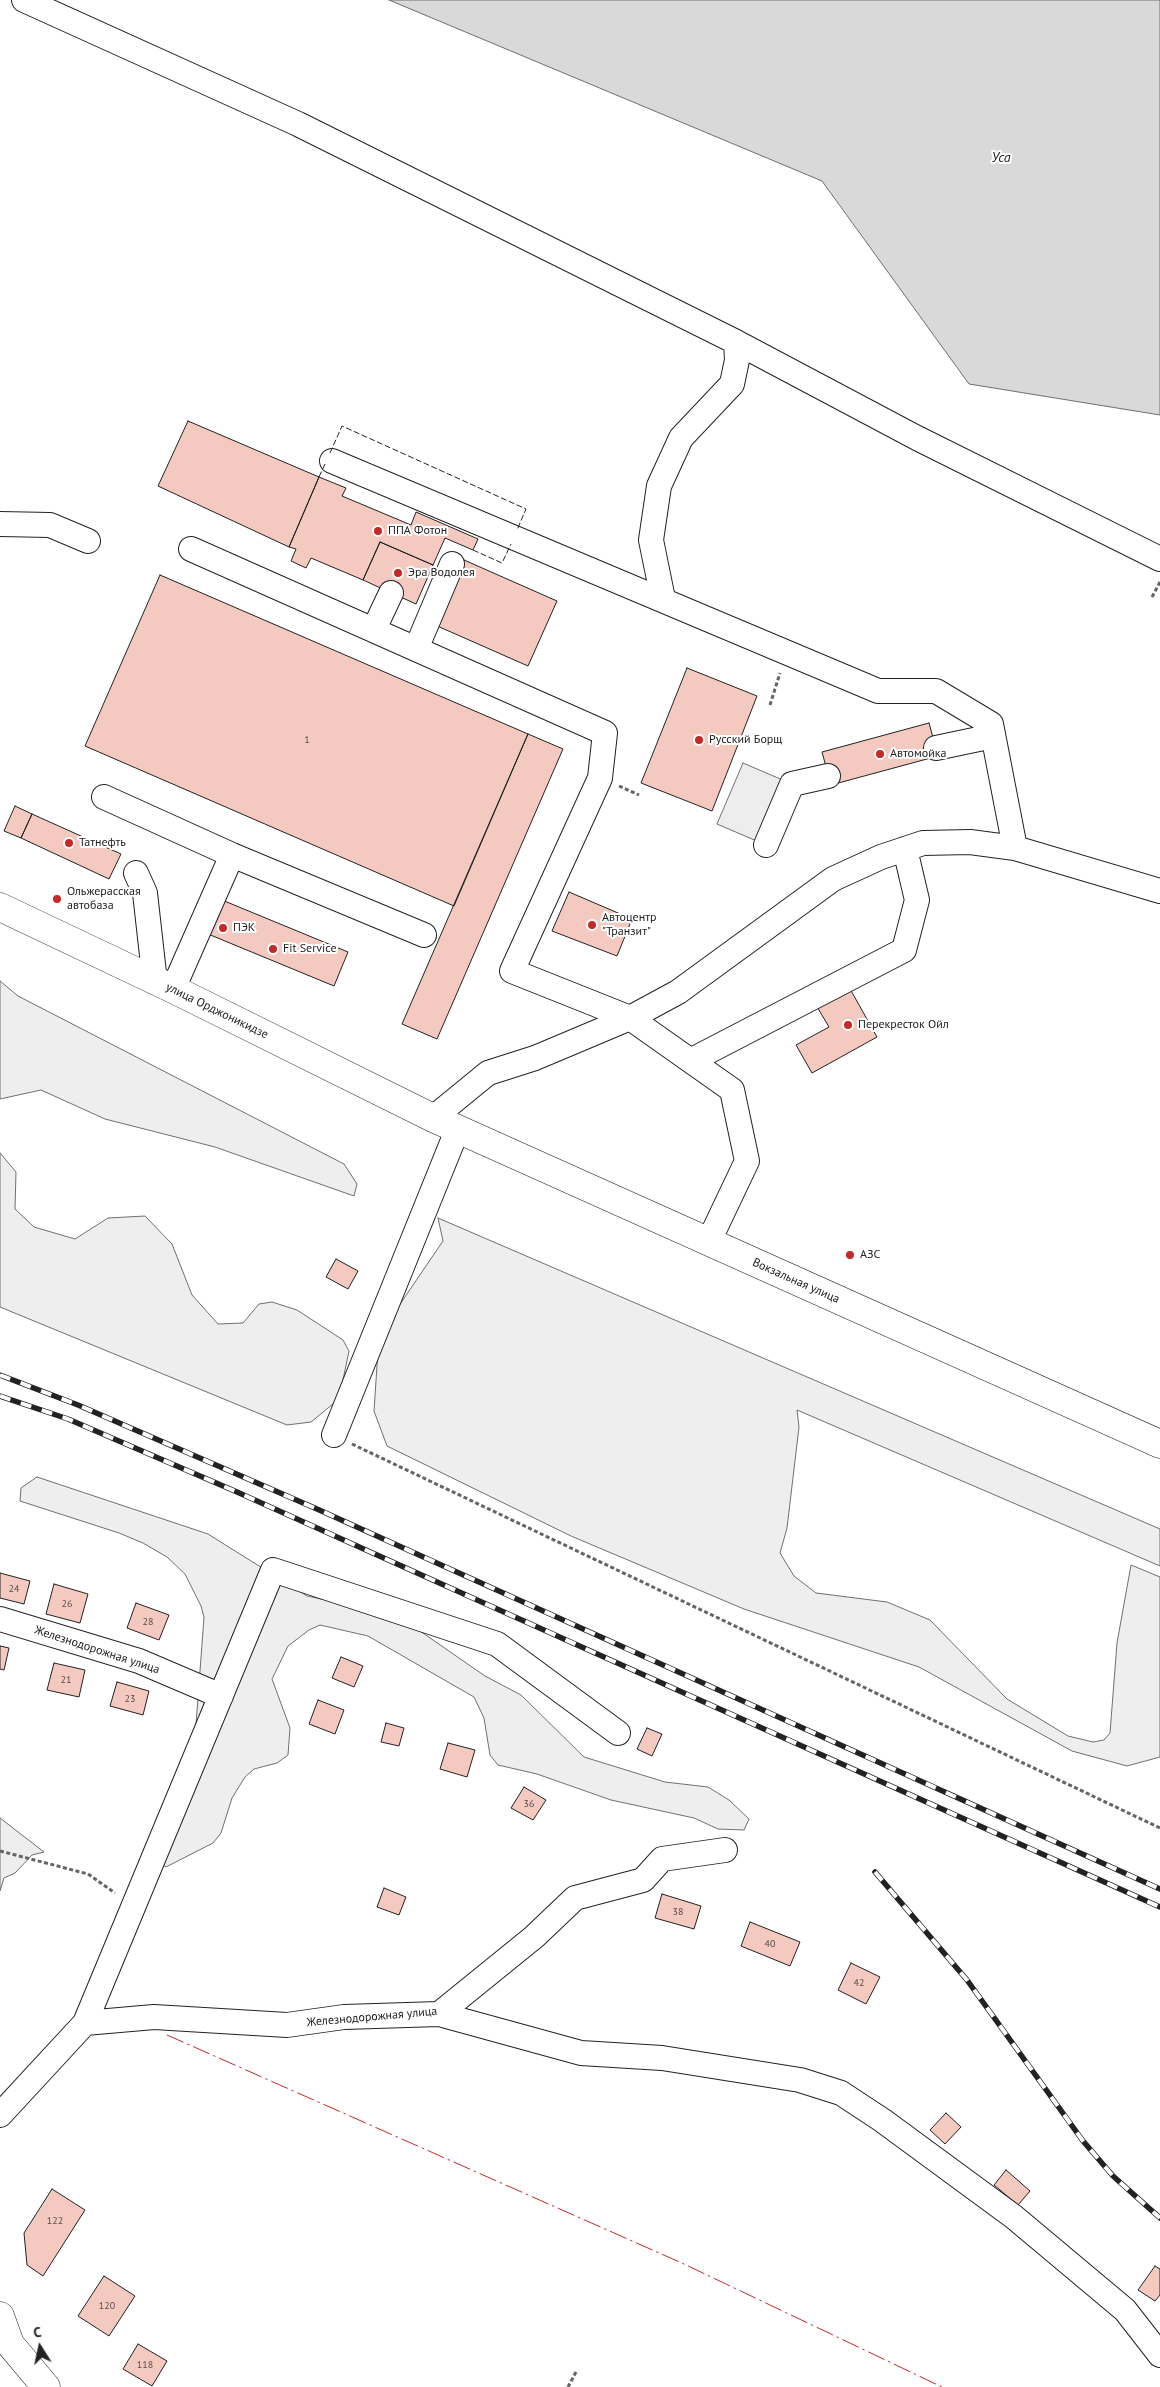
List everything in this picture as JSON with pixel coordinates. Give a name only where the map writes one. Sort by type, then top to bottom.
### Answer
[{"type":"main road","name":"улица Орджоникидзе","points":[[0,907],[164,985],[433,1118]]},
{"type":"main road","name":"Вокзальная улица","points":[[433,1118],[1160,1444]]},
{"type":"main road","points":[[0,2316],[10,2344],[46,2387]]},
{"type":"street","points":[[24,0],[298,124],[736,342],[917,438],[1160,559]]},
{"type":"street","points":[[663,599],[651,540],[659,486],[681,438],[732,384],[737,360],[736,342]]},
{"type":"street","points":[[332,460],[878,691],[936,691],[991,724],[1015,848]]},
{"type":"street","points":[[0,524],[50,524],[88,541]]},
{"type":"street","points":[[190,549],[605,733],[600,778],[512,971],[630,1018],[732,1090],[747,1161],[708,1241]]},
{"type":"street","points":[[416,649],[452,564]]},
{"type":"street","points":[[374,629],[391,593]]},
{"type":"street","points":[[936,748],[993,736]]},
{"type":"street","points":[[766,845],[792,784],[828,776]]},
{"type":"street","points":[[104,798],[424,934]]},
{"type":"street","points":[[433,1118],[488,1073],[535,1058],[630,1018],[678,992],[833,879],[881,857],[923,843],[970,842],[1015,848],[1156,887]]},
{"type":"street","points":[[692,1060],[904,950],[917,900],[905,849]]},
{"type":"street","points":[[164,985],[232,854]]},
{"type":"street","points":[[136,873],[145,893],[164,985]]},
{"type":"street","points":[[334,1435],[458,1128]]},
{"type":"street","points":[[0,2115],[85,2023],[273,1570],[496,1644],[618,1733]]},
{"type":"street","name":"Железнодорожная улица","points":[[0,1619],[139,1660],[221,1696]]},
{"type":"street","name":"Железнодорожная улица","points":[[85,2023],[154,2018],[287,2025],[344,2017],[439,2014],[534,1938],[575,1898],[643,1880],[662,1860],[725,1850]]},
{"type":"street","points":[[439,2014],[581,2052],[662,2058],[800,2080],[841,2093],[882,2120],[1014,2217],[1124,2310],[1160,2355]]},
{"type":"path","points":[[1152,597],[1160,582]]},
{"type":"path","points":[[770,705],[781,670],[782,650]]},
{"type":"path","points":[[334,1435],[1160,1828]]},
{"type":"path","points":[[0,1851],[88,1874],[134,1906]]},
{"type":"path","points":[[568,2387],[576,2372]]},
{"type":"shaded area","points":[[743,763],[792,784],[766,845],[717,824]]},
{"type":"shaded area","points":[[0,981],[18,996],[344,1164],[357,1184],[354,1196],[215,1147],[105,1119],[41,1090],[0,1099]]},
{"type":"shaded area","points":[[0,1153],[16,1172],[15,1209],[34,1227],[75,1239],[108,1218],[145,1216],[172,1244],[192,1295],[218,1324],[243,1323],[259,1304],[272,1302],[297,1310],[343,1340],[349,1351],[339,1399],[311,1422],[287,1425],[0,1307]]},
{"type":"shaded area","points":[[438,1218],[1160,1529],[1160,1566],[797,1410],[799,1427],[787,1528],[780,1553],[794,1576],[816,1593],[887,1602],[930,1620],[1007,1699],[1068,1736],[1093,1742],[1104,1740],[1110,1733],[1117,1643],[1131,1565],[1160,1577],[1160,1757],[1127,1766],[1072,1751],[919,1667],[744,1609],[571,1536],[387,1446],[374,1411],[379,1335],[443,1241]]},
{"type":"shaded area","points":[[37,1477],[208,1534],[307,1596],[383,1612],[407,1622],[485,1676],[521,1695],[584,1757],[665,1782],[708,1787],[729,1800],[749,1819],[744,1830],[718,1829],[694,1818],[611,1800],[537,1774],[498,1765],[490,1755],[484,1718],[474,1697],[368,1636],[320,1625],[309,1630],[288,1646],[272,1679],[290,1728],[288,1755],[277,1763],[254,1769],[245,1777],[232,1798],[221,1833],[213,1843],[166,1867],[155,1862],[195,1738],[204,1617],[201,1606],[185,1574],[167,1557],[143,1543],[119,1533],[20,1501],[21,1488]]},
{"type":"shaded area","points":[[0,1818],[44,1852],[32,1855],[15,1873],[4,1878],[0,1891]]},
{"type":"water","name":"Уса","points":[[389,0],[1160,0],[1160,415],[969,384],[822,181]]},
{"type":"building","points":[[188,421],[319,477],[289,547],[158,486]]},
{"type":"building","name":"ППА Фотон","points":[[319,477],[346,488],[342,496],[411,525],[416,512],[478,539],[473,550],[445,538],[433,565],[380,542],[363,580],[311,558],[306,568],[291,561],[296,549],[289,547]]},
{"type":"building","name":"Эра Водолея","points":[[380,542],[433,565],[416,604],[363,580]]},
{"type":"building","points":[[464,560],[557,601],[528,666],[435,625]]},
{"type":"building","points":[[160,575],[528,734],[454,906],[85,746]]},
{"type":"building","name":"Русский Борщ","points":[[687,668],[757,696],[712,811],[641,783]]},
{"type":"building","name":"Автомойка","points":[[929,723],[938,756],[831,785],[822,752]]},
{"type":"building","points":[[528,734],[563,749],[437,1039],[402,1024]]},
{"type":"building","points":[[15,806],[32,814],[21,838],[4,831]]},
{"type":"building","points":[[32,814],[121,854],[109,879],[21,838]]},
{"type":"building","name":"Автоцентр \"Транзит\"","points":[[569,892],[632,919],[617,956],[552,931]]},
{"type":"building","points":[[222,900],[348,952],[334,986],[208,934]]},
{"type":"building","points":[[849,987],[877,1037],[812,1073],[796,1045],[829,1027],[816,1005]]},
{"type":"building","points":[[336,1259],[358,1271],[348,1289],[326,1277]]},
{"type":"building","points":[[0,1573],[30,1581],[24,1604],[0,1598]]},
{"type":"building","points":[[54,1584],[88,1594],[80,1623],[46,1614]]},
{"type":"building","points":[[136,1603],[169,1615],[159,1640],[127,1628]]},
{"type":"building","points":[[0,1646],[9,1648],[4,1670],[0,1669]]},
{"type":"building","points":[[341,1657],[363,1666],[354,1687],[332,1678]]},
{"type":"building","points":[[54,1663],[85,1670],[79,1697],[47,1690]]},
{"type":"building","points":[[117,1682],[149,1691],[143,1715],[110,1706]]},
{"type":"building","points":[[318,1700],[344,1710],[335,1734],[309,1724]]},
{"type":"building","points":[[386,1723],[404,1728],[399,1746],[381,1742]]},
{"type":"building","points":[[647,1728],[662,1734],[652,1756],[637,1749]]},
{"type":"building","points":[[448,1743],[475,1750],[467,1777],[440,1769]]},
{"type":"building","points":[[524,1787],[546,1800],[533,1820],[511,1808]]},
{"type":"building","points":[[384,1888],[406,1897],[399,1915],[377,1907]]},
{"type":"building","points":[[662,1894],[701,1906],[694,1929],[655,1918]]},
{"type":"building","points":[[750,1922],[800,1942],[790,1966],[741,1946]]},
{"type":"building","points":[[851,1963],[880,1977],[866,2004],[838,1990]]},
{"type":"building","points":[[946,2113],[961,2127],[945,2144],[930,2130]]},
{"type":"building","points":[[1006,2170],[1030,2191],[1018,2205],[994,2185]]},
{"type":"building","points":[[52,2189],[85,2210],[43,2276],[27,2265],[24,2233]]},
{"type":"building","points":[[1155,2266],[1160,2269],[1160,2295],[1155,2301],[1138,2290]]},
{"type":"building","points":[[104,2276],[135,2296],[109,2336],[78,2316]]},
{"type":"building","points":[[138,2344],[167,2361],[152,2386],[123,2369]]},
{"type":"railway","points":[[0,1375],[78,1405],[317,1509],[1160,1889]]},
{"type":"railway","points":[[0,1396],[68,1419],[237,1492],[1160,1907]]},
{"type":"railway","points":[[875,1872],[967,1980],[1083,2141],[1113,2176],[1160,2218]]},
{"type":"fence","points":[[330,453],[342,426],[526,509],[517,530]]},
{"type":"fence","points":[[319,477],[325,464]]},
{"type":"fence","points":[[473,550],[502,563],[511,544]]},
{"type":"power","points":[[167,2035],[684,2264],[942,2387]]},
{"type":"place","name":"ППА Фотон","points":[[378,531]]},
{"type":"place","name":"Эра Водолея","points":[[398,573]]},
{"type":"place","name":"Русский Борщ","points":[[699,740]]},
{"type":"place","name":"Автомойка","points":[[880,754]]},
{"type":"place","name":"Татнефть","points":[[69,843]]},
{"type":"place","name":"Ольжерасская автобаза","points":[[57,899]]},
{"type":"place","name":"Автоцентр \"Транзит\"","points":[[592,925]]},
{"type":"place","name":"ПЭК","points":[[223,928]]},
{"type":"place","name":"Fit Service","points":[[273,949]]},
{"type":"place","name":"Перекресток Ойл","points":[[848,1025]]},
{"type":"place","name":"АЗС","points":[[850,1255]]}]
